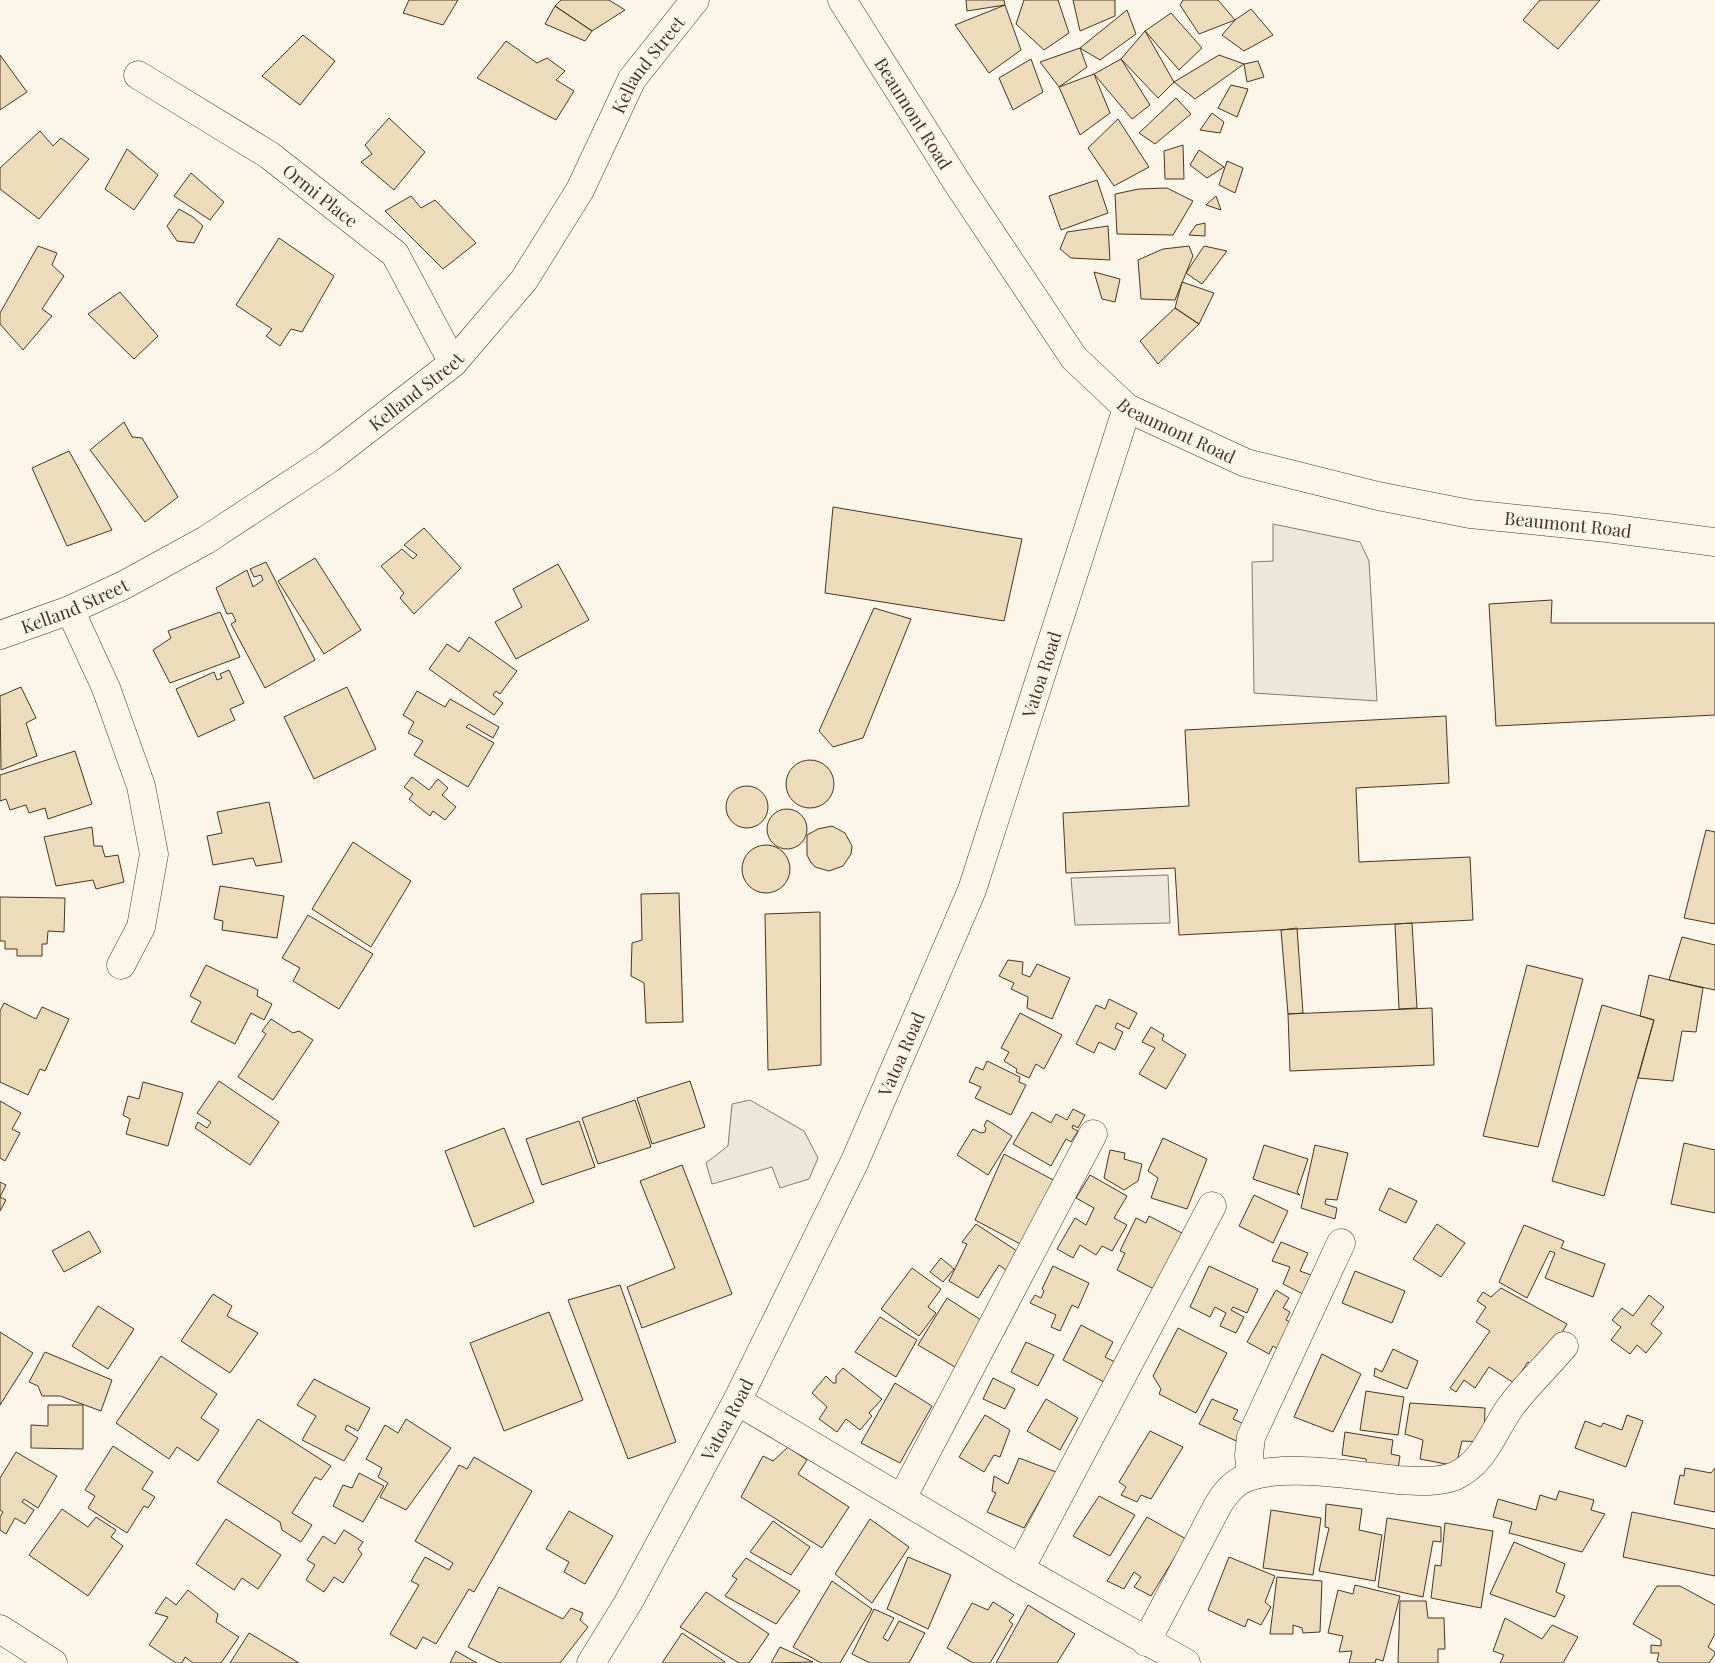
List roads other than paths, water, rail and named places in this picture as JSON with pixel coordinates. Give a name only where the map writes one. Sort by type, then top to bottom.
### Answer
[{"type":"street","name":"Kelland Street","points":[[0,635],[70,610],[124,585],[206,540],[329,458],[453,363],[524,280],[580,190],[632,79],[695,0]]},
{"type":"street","name":"Beaumont Road","points":[[842,0],[958,184],[1074,358],[1127,408],[1246,464],[1378,496],[1470,514],[1607,528],[1715,542]]},
{"type":"street","name":"Ormi Place","points":[[138,75],[269,155],[395,254],[453,363]]},
{"type":"street","name":"Vatoa Road","points":[[591,1663],[628,1603],[737,1400],[855,1161],[972,890],[1127,408]]},
{"type":"street","points":[[70,610],[106,688],[141,786],[154,854],[141,927],[121,965]]},
{"type":"street","points":[[902,1498],[1093,1134]]},
{"type":"street","points":[[1020,1569],[1212,1206]]},
{"type":"street","points":[[1251,1476],[1249,1455],[1251,1438],[1341,1243]]},
{"type":"street","points":[[1146,1642],[1226,1492],[1251,1476],[1280,1472],[1308,1472],[1415,1481],[1454,1476],[1470,1466],[1484,1452],[1511,1407],[1564,1346]]},
{"type":"street","points":[[737,1400],[1020,1569],[1186,1663]]},
{"type":"street","points":[[0,1629],[53,1663]]}]
